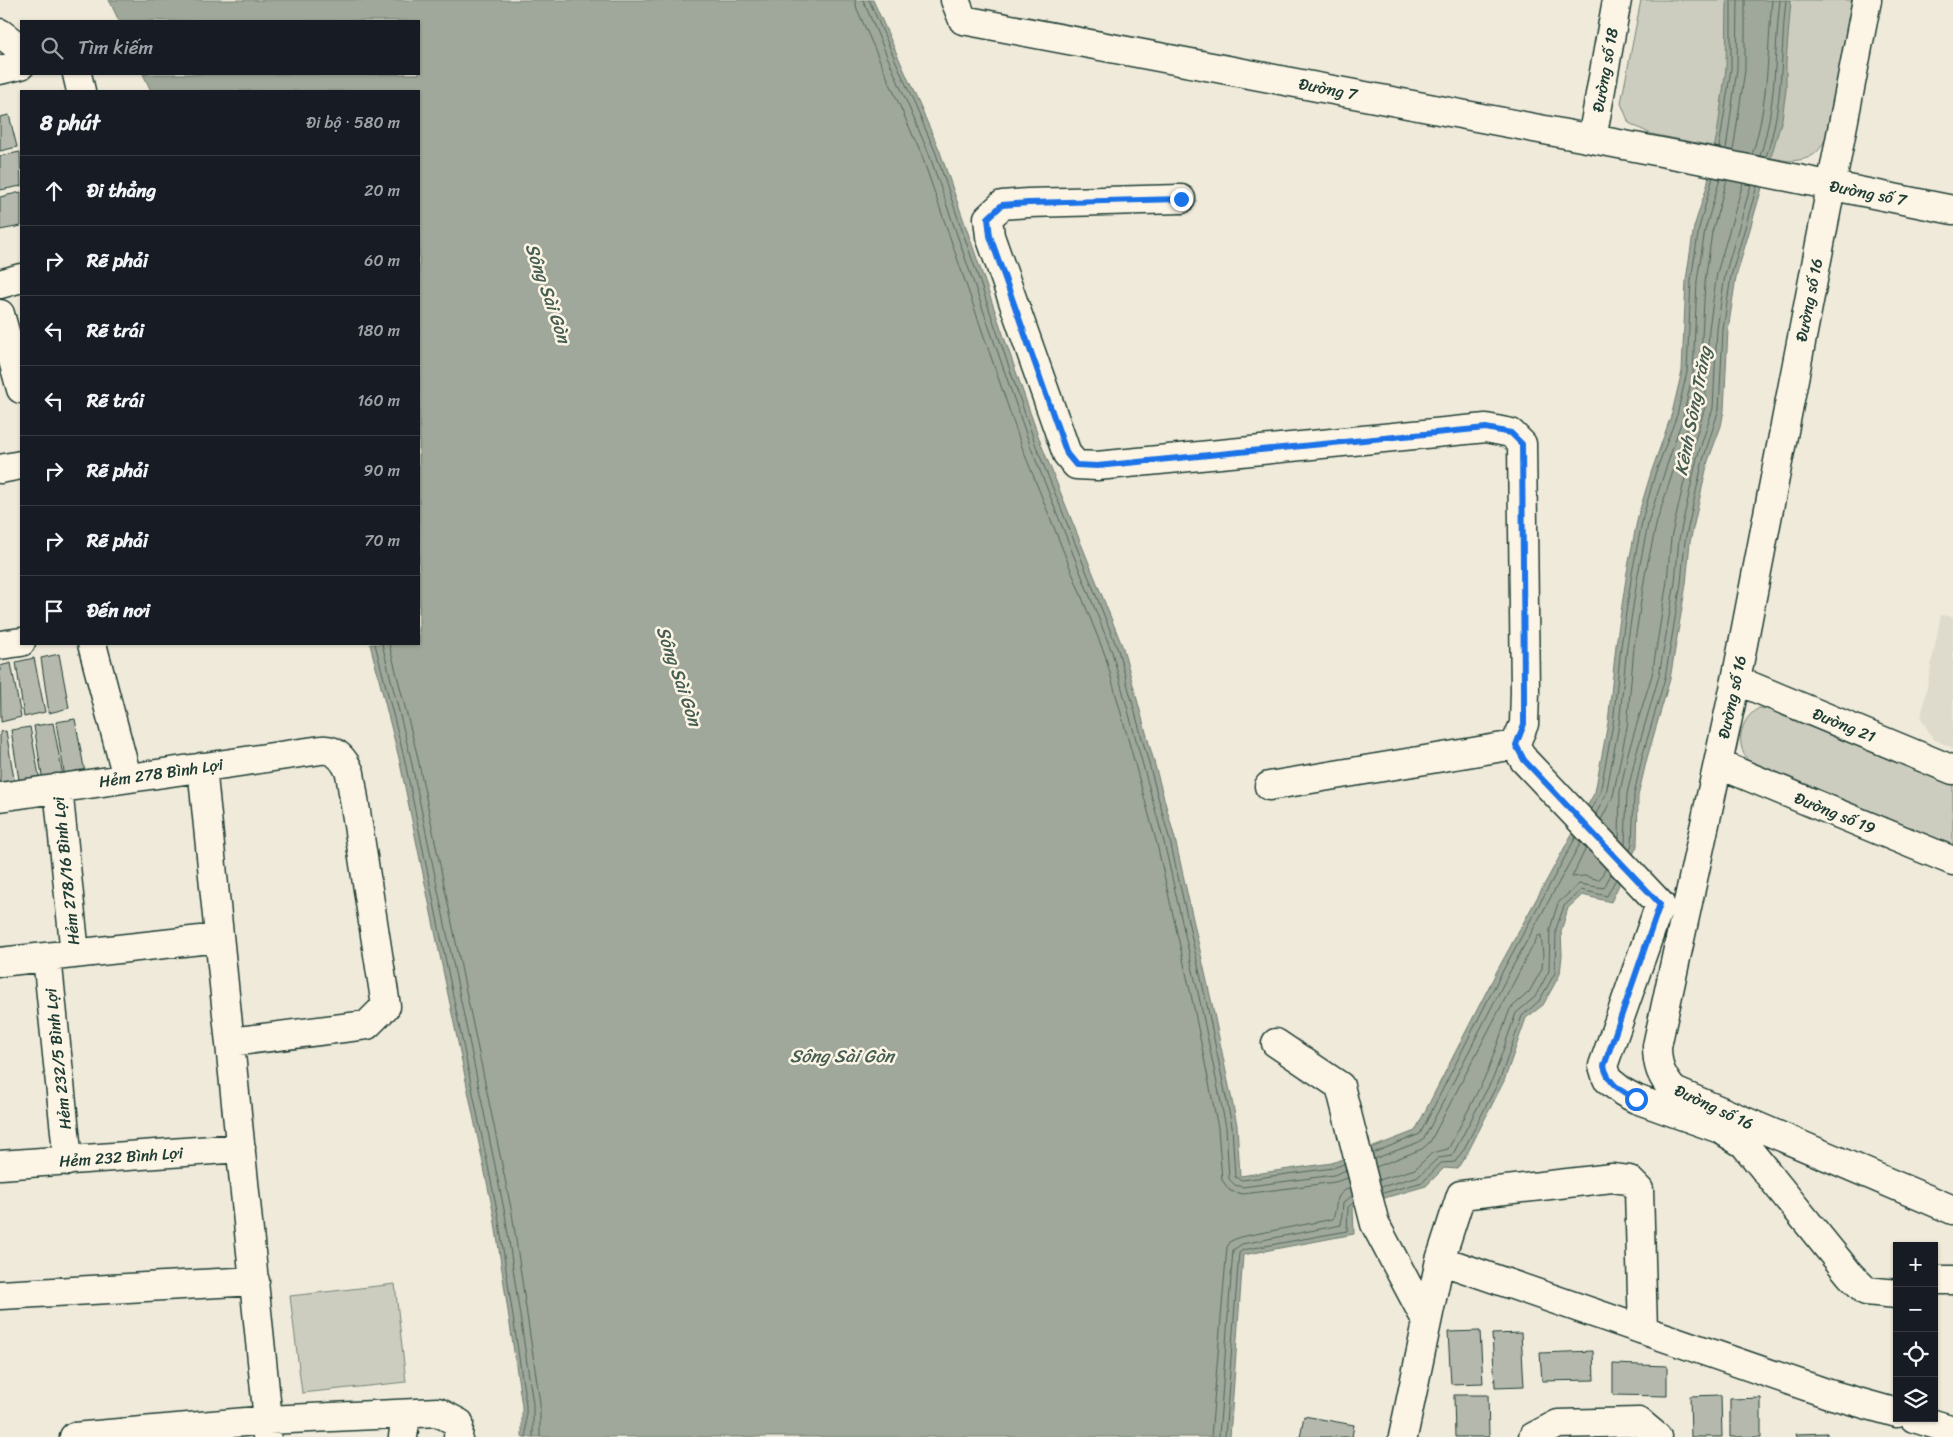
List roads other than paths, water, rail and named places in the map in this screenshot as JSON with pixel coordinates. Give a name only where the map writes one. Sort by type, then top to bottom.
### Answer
[{"type":"street","name":"Đường số 18","points":[[1592,139],[1617,0]]},
{"type":"street","name":"Đường số 16","points":[[1867,0],[1736,680],[1657,1046],[1657,1061],[1663,1079],[1674,1090],[1953,1210]]},
{"type":"street","name":"Đường 7","points":[[959,10],[1592,139],[1694,158]]},
{"type":"street","points":[[0,32],[20,48]]},
{"type":"street","points":[[0,70],[20,64]]},
{"type":"street","points":[[77,75],[81,90]]},
{"type":"street","name":"Đường số 7","points":[[1694,158],[1953,210]]},
{"type":"street","points":[[1181,199],[1002,205],[988,218],[990,236],[1067,454],[1076,465],[1097,466],[1486,428],[1511,433],[1522,444],[1524,724],[1516,745],[1524,760],[1544,778],[1660,904],[1604,1066],[1607,1079],[1623,1092],[1636,1099],[1720,1128],[1744,1144],[1860,1286],[1866,1291],[1893,1294]]},
{"type":"street","points":[[0,284],[20,278]]},
{"type":"street","points":[[0,314],[20,385]]},
{"type":"street","points":[[0,469],[20,465]]},
{"type":"street","points":[[0,645],[20,642]]},
{"type":"street","points":[[92,645],[127,778]]},
{"type":"street","name":"Đường 21","points":[[1736,680],[1953,770]]},
{"type":"street","points":[[1269,786],[1516,745]]},
{"type":"street","name":"Hẻm 278 Bình Lợi","points":[[0,797],[321,750],[335,753],[346,764],[350,774],[386,1006],[368,1024],[230,1042]]},
{"type":"street","name":"Đường số 19","points":[[1718,764],[1953,862]]},
{"type":"street","points":[[202,767],[268,1429]]},
{"type":"street","name":"Hẻm 278/16 Bình Lợi","points":[[58,788],[74,954]]},
{"type":"street","points":[[0,962],[219,938]]},
{"type":"street","name":"Hẻm 232/5 Bình Lợi","points":[[47,957],[68,1160]]},
{"type":"street","points":[[1276,1043],[1340,1086],[1375,1224],[1426,1320]]},
{"type":"street","points":[[1754,1125],[1867,1271],[1873,1277],[1882,1280],[1893,1280]]},
{"type":"street","name":"Hẻm 232 Bình Lợi","points":[[0,1165],[241,1148]]},
{"type":"street","points":[[1403,1437],[1440,1260],[1461,1195],[1612,1178],[1629,1180],[1639,1190],[1644,1330]]},
{"type":"street","points":[[1440,1260],[1829,1394],[1893,1412]]},
{"type":"street","points":[[1938,1280],[1953,1280]]},
{"type":"street","points":[[0,1295],[254,1281]]},
{"type":"street","points":[[1938,1294],[1953,1294]]},
{"type":"street","points":[[74,1437],[268,1429],[404,1426],[438,1412],[458,1430]]},
{"type":"street","points":[[1533,1437],[1558,1424],[1639,1422],[1657,1437]]},
{"type":"street","points":[[1927,1422],[1953,1430]]},
{"type":"water","name":"Sông Sài Gòn","points":[[109,0],[873,0],[939,149],[1041,444],[1123,648],[1175,839],[1212,1004],[1237,1125],[1240,1176],[1332,1163],[1415,1131],[1497,971],[1595,792],[1608,723],[1616,645],[1627,572],[1638,516],[1672,413],[1682,371],[1686,280],[1694,227],[1707,186],[1718,128],[1726,68],[1727,0],[1791,0],[1786,62],[1786,90],[1782,119],[1736,277],[1728,330],[1724,410],[1721,426],[1708,461],[1690,542],[1686,584],[1670,679],[1638,796],[1637,846],[1611,902],[1582,895],[1568,908],[1561,931],[1562,955],[1560,974],[1543,1005],[1526,1018],[1504,1081],[1468,1152],[1457,1169],[1444,1168],[1426,1186],[1353,1207],[1354,1234],[1243,1255],[1230,1437],[522,1437],[522,1406],[494,1216],[399,758],[370,645],[420,645],[420,90],[151,90],[143,75],[420,75],[420,20],[119,20]]},
{"type":"water label","name":"Kênh Sông Trăng","points":[[1693,411]]}]
